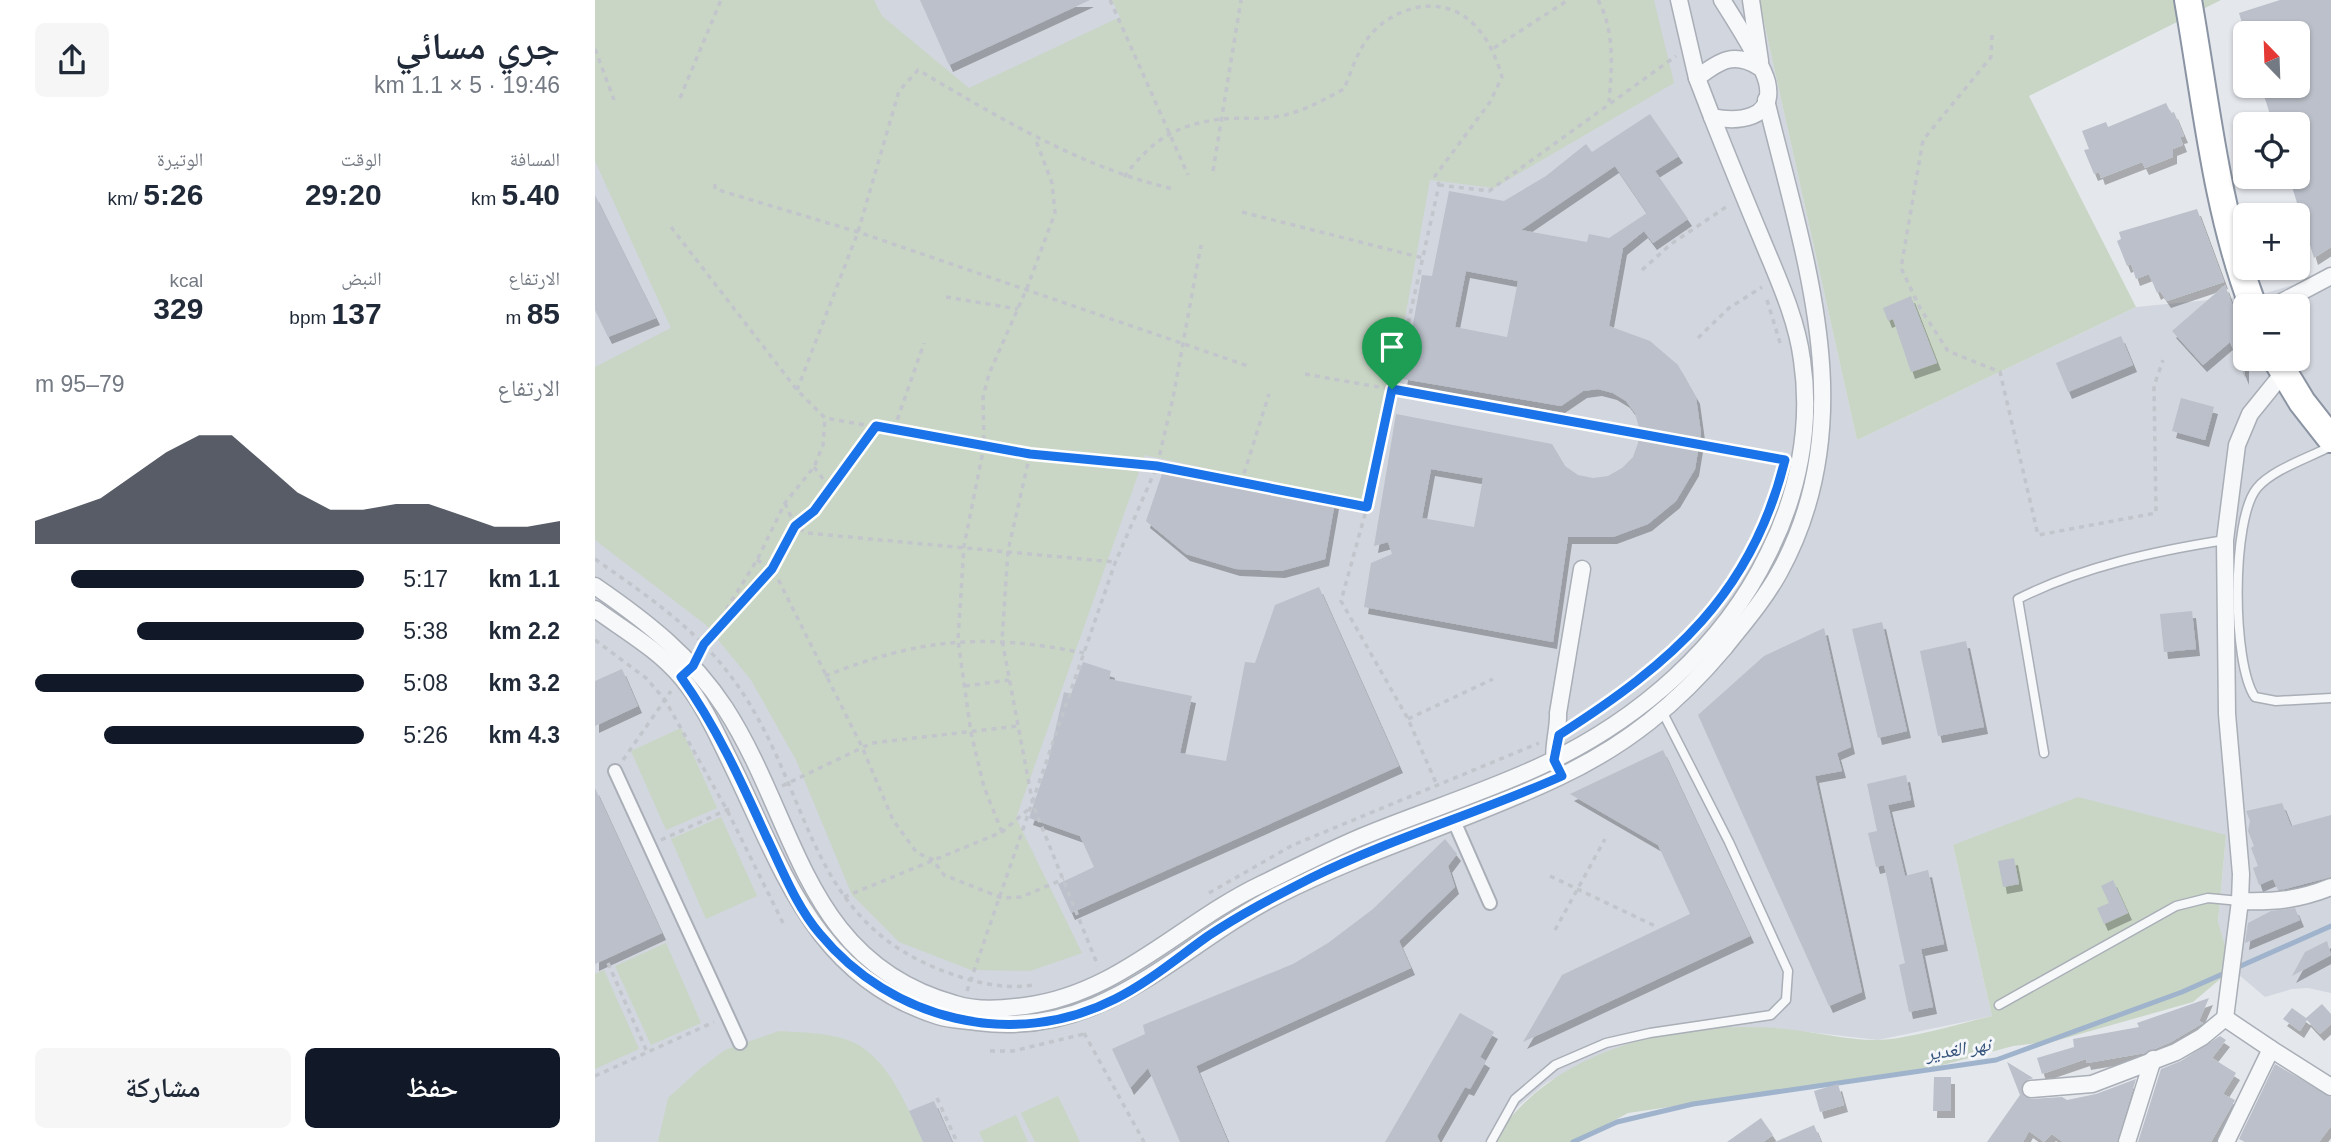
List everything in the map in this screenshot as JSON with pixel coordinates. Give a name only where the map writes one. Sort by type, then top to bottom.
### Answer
[{"type":"highway","points":[[2187,0],[2221,192],[2249,294]]},
{"type":"highway","points":[[2284,371],[2331,439]]},
{"type":"street","points":[[595,586],[658,631],[687,671],[727,712],[825,911],[858,950],[886,972],[913,988],[958,1005],[999,1009],[1047,1003],[1075,995],[1104,983],[1145,959],[1188,928],[1254,887],[1363,836],[1554,760],[1613,725],[1655,695],[1716,634],[1758,576],[1789,505],[1804,440],[1803,361],[1796,331],[1697,78],[1679,0]]},
{"type":"street","points":[[1712,117],[1732,121],[1747,120],[1759,112],[1766,100],[1768,89],[1761,69],[1722,0]]},
{"type":"street","points":[[1751,0],[1761,69]]},
{"type":"street","points":[[1697,78],[1730,57],[1746,58],[1761,69]]},
{"type":"street","points":[[595,609],[663,658],[687,671],[805,915],[846,963],[876,986],[904,1002],[951,1019],[1004,1026],[1032,1024],[1079,1013],[1113,1000],[1265,902],[1372,851],[1454,821],[1562,776],[1627,739],[1663,713],[1696,682],[1753,614],[1777,577],[1801,526],[1818,471],[1823,436],[1822,366],[1807,271],[1766,100]]},
{"type":"street","points":[[2296,294],[2331,275]]},
{"type":"street","points":[[2031,1089],[2092,1083],[2176,1052],[2202,1037],[2225,1018],[2241,901],[2227,714],[2225,540],[2237,445],[2250,414],[2276,371]]},
{"type":"street","points":[[1562,776],[1554,760],[1559,735],[1558,713],[1582,569]]},
{"type":"street","points":[[615,771],[730,1014],[740,1043]]},
{"type":"street","points":[[1454,821],[1490,903]]},
{"type":"street","points":[[2241,901],[2282,902],[2302,899],[2331,887]]},
{"type":"street","points":[[1145,959],[1154,976]]},
{"type":"street","points":[[1075,995],[1079,1013]]},
{"type":"street","points":[[2225,1018],[2331,1087]]},
{"type":"street","points":[[2226,1142],[2271,1049]]},
{"type":"street","points":[[2127,1142],[2153,1059]]},
{"type":"lane","points":[[2331,446],[2267,479],[2250,498],[2239,559],[2237,605],[2242,663],[2249,688],[2255,697],[2276,701],[2331,698]]},
{"type":"lane","points":[[2044,753],[2018,599],[2039,588],[2160,550],[2225,540]]},
{"type":"lane","points":[[1491,1142],[1515,1099],[1555,1065],[1606,1043],[1639,1035],[1771,1015],[1786,999],[1788,971],[1729,842],[1655,695]]},
{"type":"lane","points":[[1999,1005],[2176,906],[2208,898],[2241,901]]},
{"type":"path","points":[[680,98],[720,0]]},
{"type":"path","points":[[1110,0],[1188,175]]},
{"type":"path","points":[[1213,171],[1241,0]]},
{"type":"path","points":[[1494,48],[1568,0]]},
{"type":"path","points":[[1598,0],[1609,20],[1612,67],[1609,102]]},
{"type":"path","points":[[1124,177],[1151,145],[1171,132],[1222,119],[1272,118],[1304,110],[1344,89],[1358,53],[1373,32],[1398,12],[1430,4],[1455,7],[1479,26],[1494,48],[1502,77],[1490,102],[1435,176],[1439,185],[1423,258],[1367,507],[1341,601],[1408,719],[1446,805]]},
{"type":"path","points":[[1992,35],[1991,57],[1923,140],[1901,268],[1920,308],[1948,351],[2000,372],[2038,535],[2156,513],[2154,386],[2163,360]]},
{"type":"path","points":[[595,49],[614,100]]},
{"type":"path","points":[[1439,185],[1489,191],[1609,102],[1680,54],[1683,65]]},
{"type":"path","points":[[797,390],[858,232],[899,91],[918,70],[1035,138],[1124,177],[1173,190]]},
{"type":"path","points":[[1002,832],[984,787],[971,733],[958,640],[964,546],[983,446],[983,397],[989,374],[1019,309],[1055,213],[1052,183],[1035,138]]},
{"type":"path","points":[[715,184],[715,189],[858,232],[1027,288],[1251,367]]},
{"type":"path","points":[[1642,270],[1671,244],[1737,200]]},
{"type":"path","points":[[1243,212],[1423,258]]},
{"type":"path","points":[[671,227],[797,390],[825,418],[1030,454],[1157,466],[1367,507]]},
{"type":"path","points":[[958,1005],[973,983],[1115,562],[1157,466],[1173,398],[1201,244]]},
{"type":"path","points":[[1759,277],[1782,349]]},
{"type":"path","points":[[1698,338],[1729,308],[1762,287]]},
{"type":"path","points":[[946,297],[1019,309]]},
{"type":"path","points":[[894,429],[924,343]]},
{"type":"path","points":[[1305,374],[1785,460]]},
{"type":"path","points":[[1241,483],[1269,394]]},
{"type":"path","points":[[615,771],[687,671],[757,560],[785,503],[814,467],[823,445],[825,418]]},
{"type":"path","points":[[704,644],[772,569],[795,526],[814,511],[876,426]]},
{"type":"path","points":[[1782,471],[1787,446]]},
{"type":"path","points":[[1030,454],[1008,551],[1002,640],[1033,805],[1104,983]]},
{"type":"path","points":[[814,467],[830,488]]},
{"type":"path","points":[[785,503],[795,526],[807,533],[1115,562]]},
{"type":"path","points":[[595,559],[670,611],[704,644],[749,702],[819,854],[843,897],[861,920],[891,945],[922,963],[973,983],[1023,987],[1042,984]]},
{"type":"path","points":[[757,560],[772,569],[862,747],[901,833],[917,853],[932,859],[944,875],[1002,898],[1021,897],[1063,879]]},
{"type":"path","points":[[1207,894],[1293,845],[1559,735],[1640,680],[1719,601]]},
{"type":"path","points":[[595,640],[646,678],[665,700],[727,810],[785,927]]},
{"type":"path","points":[[825,676],[910,647],[958,640],[1002,640],[1084,653]]},
{"type":"path","points":[[1408,719],[1493,679]]},
{"type":"path","points":[[965,686],[1009,680]]},
{"type":"path","points":[[862,747],[895,738],[971,733],[1018,726]]},
{"type":"path","points":[[825,911],[843,897],[1002,832],[1033,805]]},
{"type":"path","points":[[1555,930],[1605,839]]},
{"type":"path","points":[[1550,876],[1655,926]]},
{"type":"path","points":[[1086,969],[1107,959]]},
{"type":"path","points":[[608,963],[647,1052]]},
{"type":"path","points":[[1079,1013],[1084,1033],[1144,1142]]},
{"type":"path","points":[[595,1076],[730,1014]]},
{"type":"path","points":[[990,1051],[1013,1051],[1084,1033]]},
{"type":"path","points":[[937,1098],[957,1142]]},
{"type":"shaded area","points":[[595,0],[1759,0],[1857,440],[2136,307],[2233,298],[2233,371],[2310,371],[2310,294],[2263,294],[2331,273],[2331,993],[2308,988],[2292,989],[2265,997],[2232,969],[2218,923],[2226,835],[1953,845],[1992,1016],[1878,1040],[1774,1028],[1664,1034],[1607,1052],[1546,1083],[1516,1108],[1493,1142],[595,1142]]},
{"type":"green space","points":[[595,0],[874,0],[882,16],[969,88],[1120,17],[1112,0],[1654,0],[1674,83],[1494,188],[1430,180],[1371,505],[1145,455],[1016,818],[1082,953],[1030,971],[971,970],[899,942],[852,895],[796,760],[751,680],[706,625],[595,540],[595,367],[671,328],[595,161]]},
{"type":"green space","points":[[1759,0],[2221,0],[2029,96],[2136,307],[1857,440]]},
{"type":"green space","points":[[681,728],[717,808],[666,830],[631,751]]},
{"type":"green space","points":[[2078,797],[2226,835],[2218,922],[2232,969],[2193,1002],[2055,1041],[2013,1046],[1924,1070],[1628,1113],[1575,1142],[1493,1142],[1517,1110],[1547,1084],[1580,1063],[1656,1036],[1737,1027],[1788,1029],[1877,1040],[1918,1034],[1992,1016],[1953,845]]},
{"type":"green space","points":[[721,817],[757,896],[706,919],[671,839]]},
{"type":"green space","points":[[666,943],[701,1023],[651,1045],[615,966]]},
{"type":"green space","points":[[604,970],[639,1049],[595,1069],[595,974]]},
{"type":"green space","points":[[779,1031],[821,1034],[851,1041],[860,1046],[890,1076],[923,1142],[658,1142],[668,1098],[725,1050]]},
{"type":"green space","points":[[1058,1096],[1080,1142],[1035,1142],[1021,1113]]},
{"type":"green space","points":[[1016,1115],[1028,1142],[984,1142],[979,1132]]},
{"type":"building","points":[[920,0],[1090,0],[949,65]]},
{"type":"building","points":[[2280,0],[2331,0],[2331,247],[2314,258],[2310,245],[2310,203],[2297,203],[2293,189],[2310,189],[2310,112],[2269,112],[2265,98],[2310,98],[2310,21],[2241,21],[2239,13]]},
{"type":"building","points":[[2166,103],[2171,113],[2174,112],[2184,136],[2180,137],[2183,145],[2173,149],[2173,157],[2145,168],[2142,162],[2101,178],[2099,172],[2094,174],[2084,150],[2089,149],[2082,131],[2106,122],[2108,127]]},
{"type":"building","points":[[1650,114],[1679,156],[1655,171],[1688,219],[1653,243],[1644,231],[1623,248],[1609,326],[1650,341],[1678,365],[1696,397],[1701,433],[1695,469],[1676,501],[1648,524],[1613,537],[1568,537],[1553,642],[1364,607],[1371,563],[1392,554],[1388,542],[1374,546],[1396,414],[1552,444],[1565,466],[1578,475],[1593,478],[1608,476],[1622,468],[1633,457],[1639,428],[1635,413],[1626,401],[1613,393],[1598,389],[1583,391],[1561,406],[1403,379],[1422,275],[1432,276],[1449,191],[1504,201],[1546,176],[1586,144],[1592,152]],"holes":[[[1615,166],[1647,213],[1609,238],[1589,234],[1587,242],[1521,230]],[[1466,271],[1518,281],[1507,337],[1455,327]],[[1431,469],[1483,478],[1474,527],[1422,518]]]},
{"type":"building","points":[[595,195],[656,318],[608,337],[595,310]]},
{"type":"building","points":[[2197,209],[2224,282],[2167,301],[2160,291],[2157,293],[2149,274],[2136,279],[2131,264],[2127,266],[2117,241],[2121,239],[2119,232]]},
{"type":"building","points":[[2225,285],[2233,306],[2233,349],[2230,342],[2203,365],[2172,331]]},
{"type":"building","points":[[1911,296],[1937,363],[1911,372],[1893,319],[1888,321],[1883,308]]},
{"type":"building","points":[[2121,336],[2133,365],[2068,392],[2056,363]]},
{"type":"building","points":[[2181,398],[2214,407],[2205,440],[2172,431]]},
{"type":"building","points":[[1163,471],[1335,502],[1325,559],[1281,571],[1236,569],[1186,554],[1146,521]]},
{"type":"building","points":[[1319,587],[1399,766],[1071,913],[1058,884],[1094,867],[1080,836],[1029,818],[1048,762],[1064,692],[1071,694],[1083,662],[1111,671],[1109,679],[1192,696],[1180,753],[1226,761],[1245,662],[1255,663],[1275,605]]},
{"type":"building","points":[[2192,611],[2196,649],[2164,652],[2160,614]]},
{"type":"building","points":[[1882,622],[1907,731],[1878,738],[1852,629]]},
{"type":"building","points":[[1824,628],[1851,747],[1837,753],[1842,771],[1815,776],[1862,992],[1829,1006],[1698,715],[1764,656]]},
{"type":"building","points":[[1966,641],[1984,727],[1938,736],[1920,651]]},
{"type":"building","points":[[622,669],[638,706],[595,726],[595,681]]},
{"type":"building","points":[[1663,750],[1750,936],[1523,1042],[1562,975],[1690,914],[1658,845],[1570,794]]},
{"type":"building","points":[[1906,775],[1911,800],[1888,805],[1905,876],[1928,870],[1944,944],[1921,949],[1933,1007],[1909,1012],[1899,965],[1905,963],[1884,865],[1876,867],[1868,833],[1877,831],[1867,784]]},
{"type":"building","points":[[595,788],[662,933],[595,964]]},
{"type":"building","points":[[2282,803],[2291,826],[2331,815],[2331,877],[2278,890],[2273,879],[2259,885],[2253,868],[2258,866],[2251,848],[2254,846],[2248,831],[2250,821],[2246,811]]},
{"type":"building","points":[[1445,839],[1457,854],[1448,866],[1455,887],[1399,941],[1411,968],[1196,1066],[1228,1142],[1180,1142],[1148,1068],[1130,1088],[1112,1049],[1145,1034],[1143,1025],[1293,964],[1328,943],[1373,909]]},
{"type":"building","points":[[2014,858],[2019,884],[2003,887],[1998,861]]},
{"type":"building","points":[[2113,880],[2128,913],[2104,924],[2097,908],[2109,903],[2101,886]]},
{"type":"building","points":[[2295,908],[2300,920],[2245,943],[2248,923],[2271,911]]},
{"type":"building","points":[[2327,941],[2331,955],[2292,976],[2305,952]]},
{"type":"building","points":[[2209,998],[2199,1021],[2203,1023],[2171,1042],[2145,1053],[2087,1063],[2086,1059],[2042,1074],[2037,1058],[2074,1047],[2073,1039],[2139,1027],[2137,1023]]},
{"type":"building","points":[[2322,1004],[2331,1014],[2331,1024],[2320,1034],[2307,1020],[2300,1031],[2283,1019],[2292,1008],[2306,1018]]},
{"type":"building","points":[[1460,1013],[1494,1032],[1480,1057],[1486,1061],[1470,1089],[1465,1087],[1437,1136],[1440,1142],[1385,1142]]},
{"type":"building","points":[[2220,1036],[2226,1040],[2212,1058],[2236,1073],[2223,1094],[2235,1100],[2211,1142],[2138,1142],[2161,1069],[2181,1061]]},
{"type":"building","points":[[2007,1062],[2033,1078],[2025,1081],[2021,1089],[2023,1095],[2031,1099],[2062,1097],[2067,1100],[2096,1094],[2136,1079],[2117,1142],[2063,1142],[2052,1134],[2044,1142],[2029,1131],[2023,1142],[1987,1142],[2020,1095]]},
{"type":"building","points":[[2275,1064],[2331,1097],[2331,1126],[2319,1142],[2245,1142],[2239,1139]]},
{"type":"building","points":[[1934,1077],[1951,1077],[1951,1111],[1933,1111]]},
{"type":"building","points":[[1838,1084],[1844,1105],[1820,1112],[1814,1091]]},
{"type":"building","points":[[934,1101],[952,1142],[923,1142],[909,1111]]},
{"type":"building","points":[[1761,1118],[1773,1135],[1763,1142],[1727,1142]]},
{"type":"building","points":[[1814,1125],[1821,1142],[1775,1142]]},
{"type":"waterway","name":"نهر الغدير","points":[[1573,1142],[1617,1122],[1693,1104],[1996,1060],[2182,992],[2331,926]]},
{"type":"route","points":[[1392,389],[1785,460],[1768,520],[1734,583],[1704,619],[1640,680],[1559,735],[1554,760],[1562,776],[1504,802],[1372,851],[1314,877],[1240,916],[1154,976],[1113,1000],[1074,1015],[1032,1024],[1004,1026],[951,1019],[904,1002],[876,986],[846,963],[805,915],[709,718],[681,677],[693,666],[704,644],[772,569],[795,526],[814,511],[876,426],[1030,454],[1157,466],[1367,507],[1392,389]]}]
